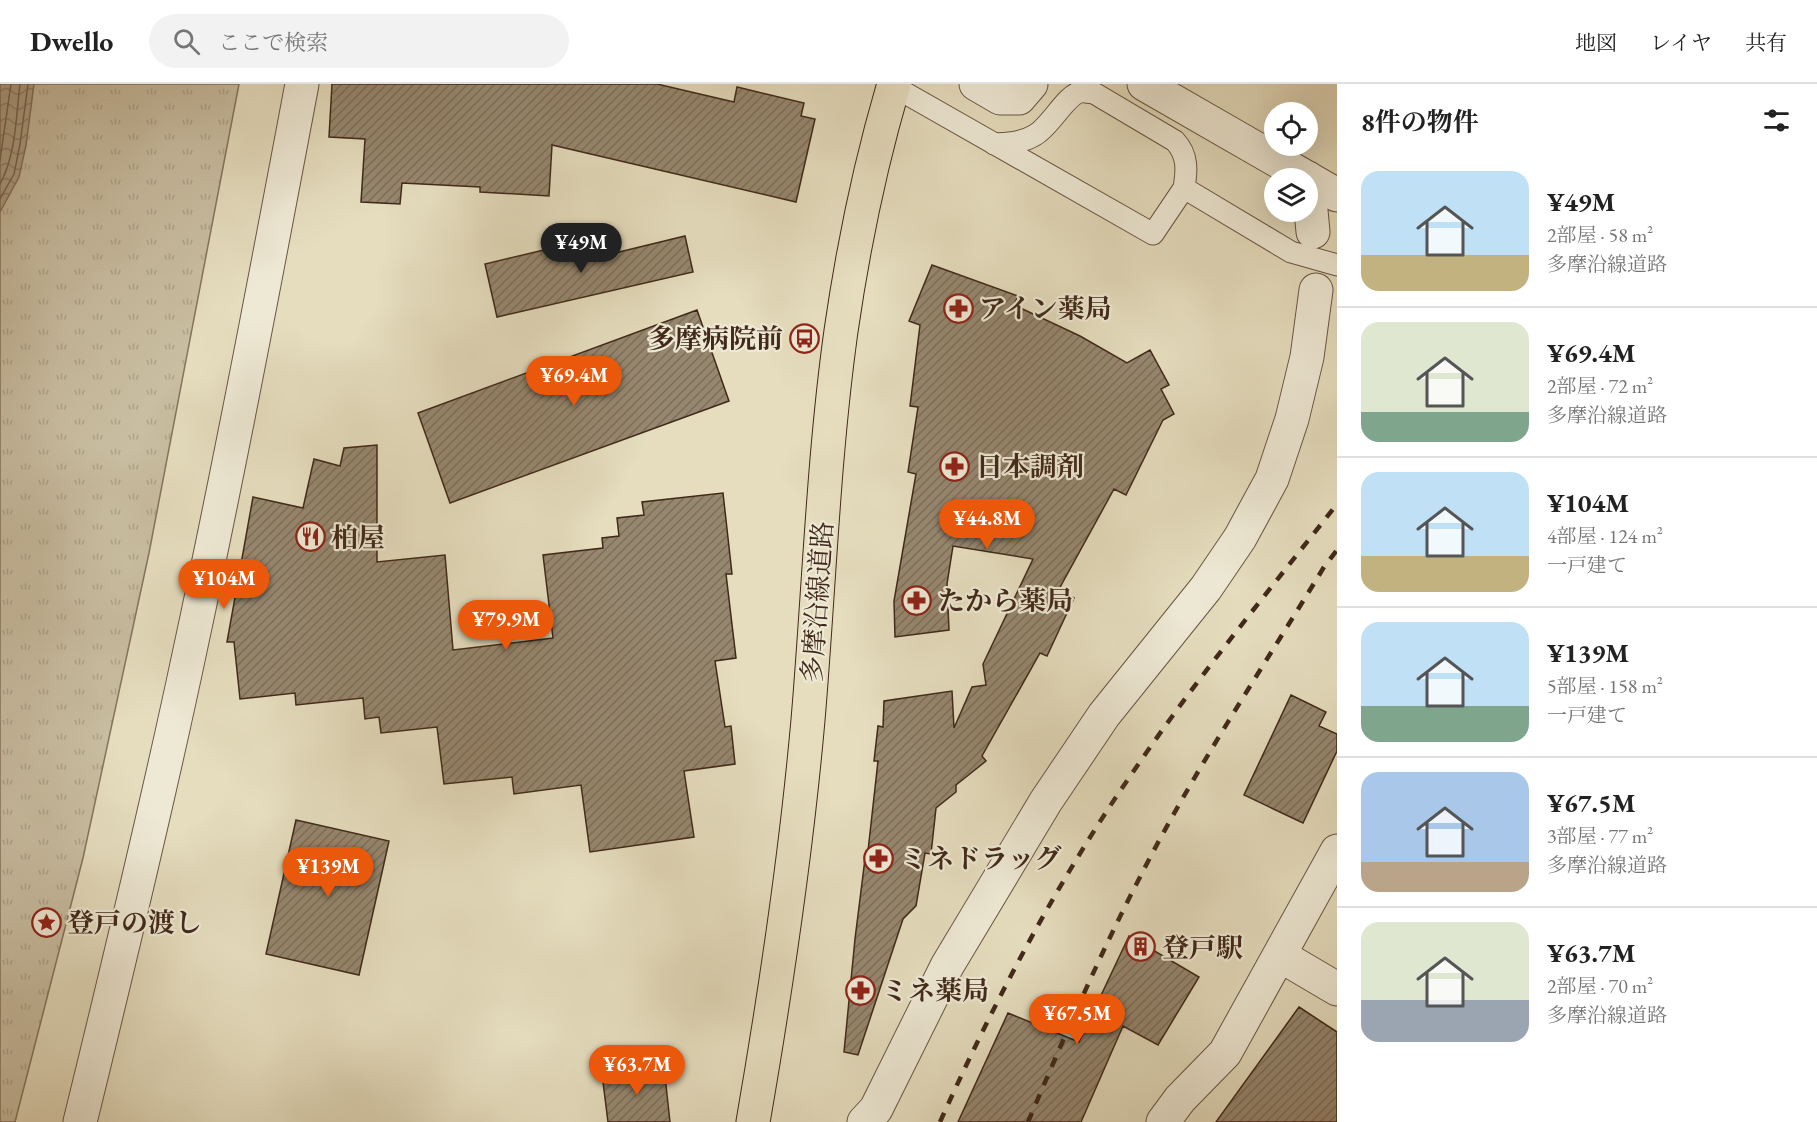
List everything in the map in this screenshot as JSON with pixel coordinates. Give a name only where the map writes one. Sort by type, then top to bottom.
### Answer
[{"type":"main road","name":"多摩沿線道路","points":[[753,1122],[776,992],[792,868],[808,723],[830,432],[841,332],[863,205],[893,85]]},
{"type":"street","points":[[80,1122],[131,916],[189,654],[259,312],[302,84]]},
{"type":"street","points":[[976,84],[1000,98],[1020,98],[1031,84]]},
{"type":"street","points":[[1144,84],[1291,168]]},
{"type":"street","points":[[1318,184],[1337,195]]},
{"type":"street","points":[[1312,222],[1313,232]]},
{"type":"street","points":[[864,1122],[876,1109],[947,966],[1046,801],[1104,715],[1206,588],[1240,538],[1272,479],[1292,419],[1307,357],[1316,290]]},
{"type":"street","points":[[1163,1122],[1180,1099],[1226,1053],[1337,851]]},
{"type":"street","points":[[1281,956],[1337,989]]},
{"type":"lane","points":[[893,85],[993,144],[1153,234],[1184,188],[1186,162],[1182,149],[1175,141],[1094,93],[1079,92],[1067,100],[1053,120],[1036,134],[1016,143],[993,144]]},
{"type":"lane","points":[[1184,188],[1291,252],[1337,265]]},
{"type":"green space","points":[[0,84],[239,84],[149,553],[83,858],[15,1122],[0,1122]]},
{"type":"water","points":[[0,84],[34,84],[26,145],[19,177],[0,212]]},
{"type":"building","points":[[332,84],[657,84],[734,102],[737,87],[804,103],[801,116],[815,119],[796,202],[552,145],[549,196],[480,192],[480,187],[402,183],[400,204],[361,202],[365,139],[329,137]]},
{"type":"building","points":[[685,236],[693,272],[497,317],[485,264],[565,245],[568,259],[618,247],[619,252]]},
{"type":"building","points":[[932,265],[1018,296],[1014,305],[1080,336],[1127,363],[1150,350],[1169,385],[1161,389],[1174,414],[1163,420],[1126,495],[1114,489],[1058,591],[1074,598],[1047,656],[1040,653],[982,756],[986,761],[956,785],[956,792],[936,808],[931,854],[925,853],[916,906],[903,919],[858,1055],[844,1052],[855,939],[878,761],[874,761],[878,726],[883,727],[884,701],[952,691],[954,728],[972,687],[986,685],[983,664],[1033,559],[953,546],[947,584],[949,630],[895,637],[894,601],[916,474],[908,472],[918,407],[910,406],[920,325],[909,321]]},
{"type":"building","points":[[697,310],[729,401],[450,503],[418,413]]},
{"type":"building","points":[[377,445],[377,529],[360,535],[363,547],[377,545],[377,562],[445,555],[453,650],[553,638],[543,555],[603,548],[602,538],[619,536],[617,518],[644,515],[642,502],[723,493],[732,574],[726,574],[736,658],[715,661],[725,727],[731,726],[735,764],[684,771],[694,837],[590,852],[581,785],[514,794],[512,777],[444,784],[437,727],[381,733],[379,717],[365,719],[363,698],[296,705],[295,693],[240,699],[234,642],[227,642],[253,497],[303,508],[314,459],[340,466],[344,448]]},
{"type":"building","points":[[1291,695],[1326,712],[1319,726],[1337,734],[1337,751],[1303,823],[1244,795]]},
{"type":"building","points":[[296,820],[389,841],[359,975],[266,954]]},
{"type":"building","points":[[1129,936],[1199,977],[1158,1045],[1123,1026],[1081,1122],[958,1122],[1008,1013],[1079,1042]]},
{"type":"building","points":[[1299,1007],[1337,1032],[1337,1122],[1216,1122]]},
{"type":"building","points":[[664,1067],[670,1122],[608,1122],[602,1074]]},
{"type":"railway","points":[[940,1122],[1029,942],[1105,814],[1182,703],[1337,504]]},
{"type":"railway","points":[[1028,1122],[1095,969],[1160,839],[1229,721],[1324,567],[1337,550]]},
{"type":"place","name":"アイン薬局","points":[[958,308]]},
{"type":"place","name":"多摩病院前","points":[[804,338]]},
{"type":"place","name":"日本調剤","points":[[955,466]]},
{"type":"place","name":"柏屋","points":[[310,537]]},
{"type":"place","name":"たから薬局","points":[[917,600]]},
{"type":"place","name":"ミネドラッグ","points":[[879,858]]},
{"type":"place","name":"登戸の渡し","points":[[46,922]]},
{"type":"place","name":"登戸駅","points":[[1141,947]]},
{"type":"place","name":"ミネ薬局","points":[[860,990]]}]
